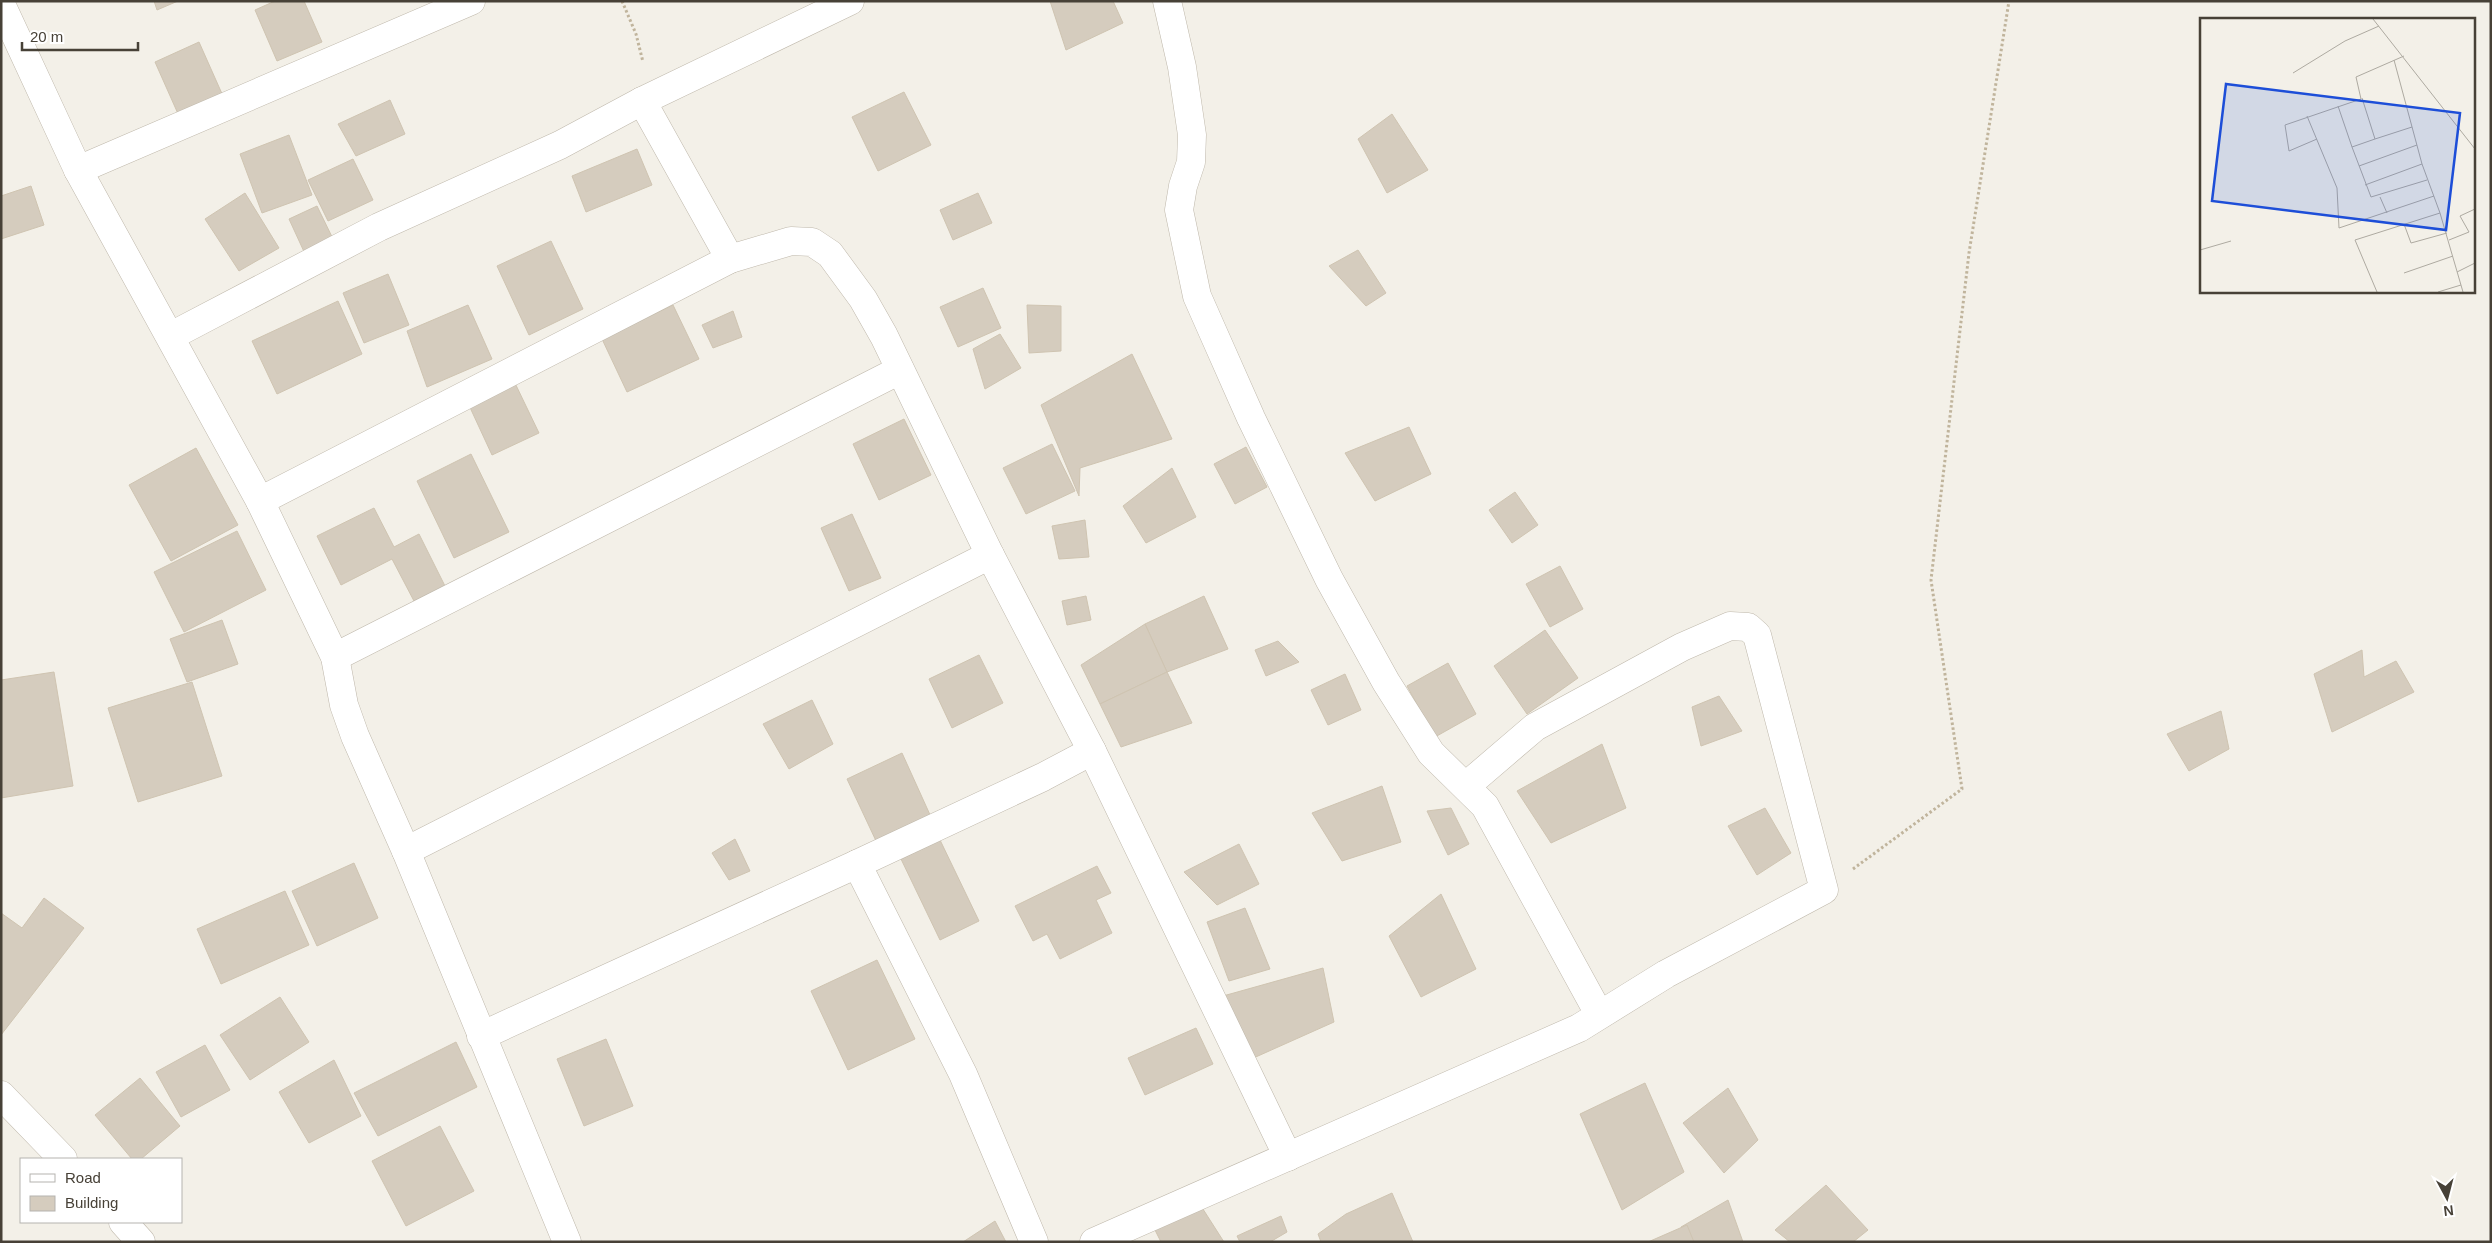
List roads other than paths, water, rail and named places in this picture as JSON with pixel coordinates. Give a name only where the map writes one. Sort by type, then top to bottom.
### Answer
[{"type":"street","points":[[171,336],[380,227],[560,145],[642,100],[850,1]]},
{"type":"street","points":[[1167,1],[1182,66],[1192,135],[1191,162],[1178,210],[1198,296],[1251,418],[1338,596],[1386,682],[1426,747],[1485,806],[1599,1014]]},
{"type":"street","points":[[1,4],[78,170],[171,336],[260,501],[335,657],[344,705],[355,736],[406,851],[566,1242]]},
{"type":"street","points":[[78,170],[453,5]]},
{"type":"street","points":[[642,100],[730,259]]},
{"type":"street","points":[[260,501],[730,259],[791,241],[804,241],[821,246],[830,254],[863,300],[900,370],[990,555],[1092,752],[1288,1157]]},
{"type":"street","points":[[335,657],[900,370]]},
{"type":"street","points":[[406,851],[990,555]]},
{"type":"street","points":[[1094,1242],[1579,1028],[1666,974],[1824,890],[1757,636],[1748,627],[1730,626],[1682,647],[1535,727],[1466,786]]},
{"type":"street","points":[[481,1036],[857,864],[1092,752]]},
{"type":"street","points":[[857,864],[963,1074],[1034,1242]]},
{"type":"street","points":[[1,1095],[62,1158]]},
{"type":"street","points":[[124,1223],[141,1242]]}]
